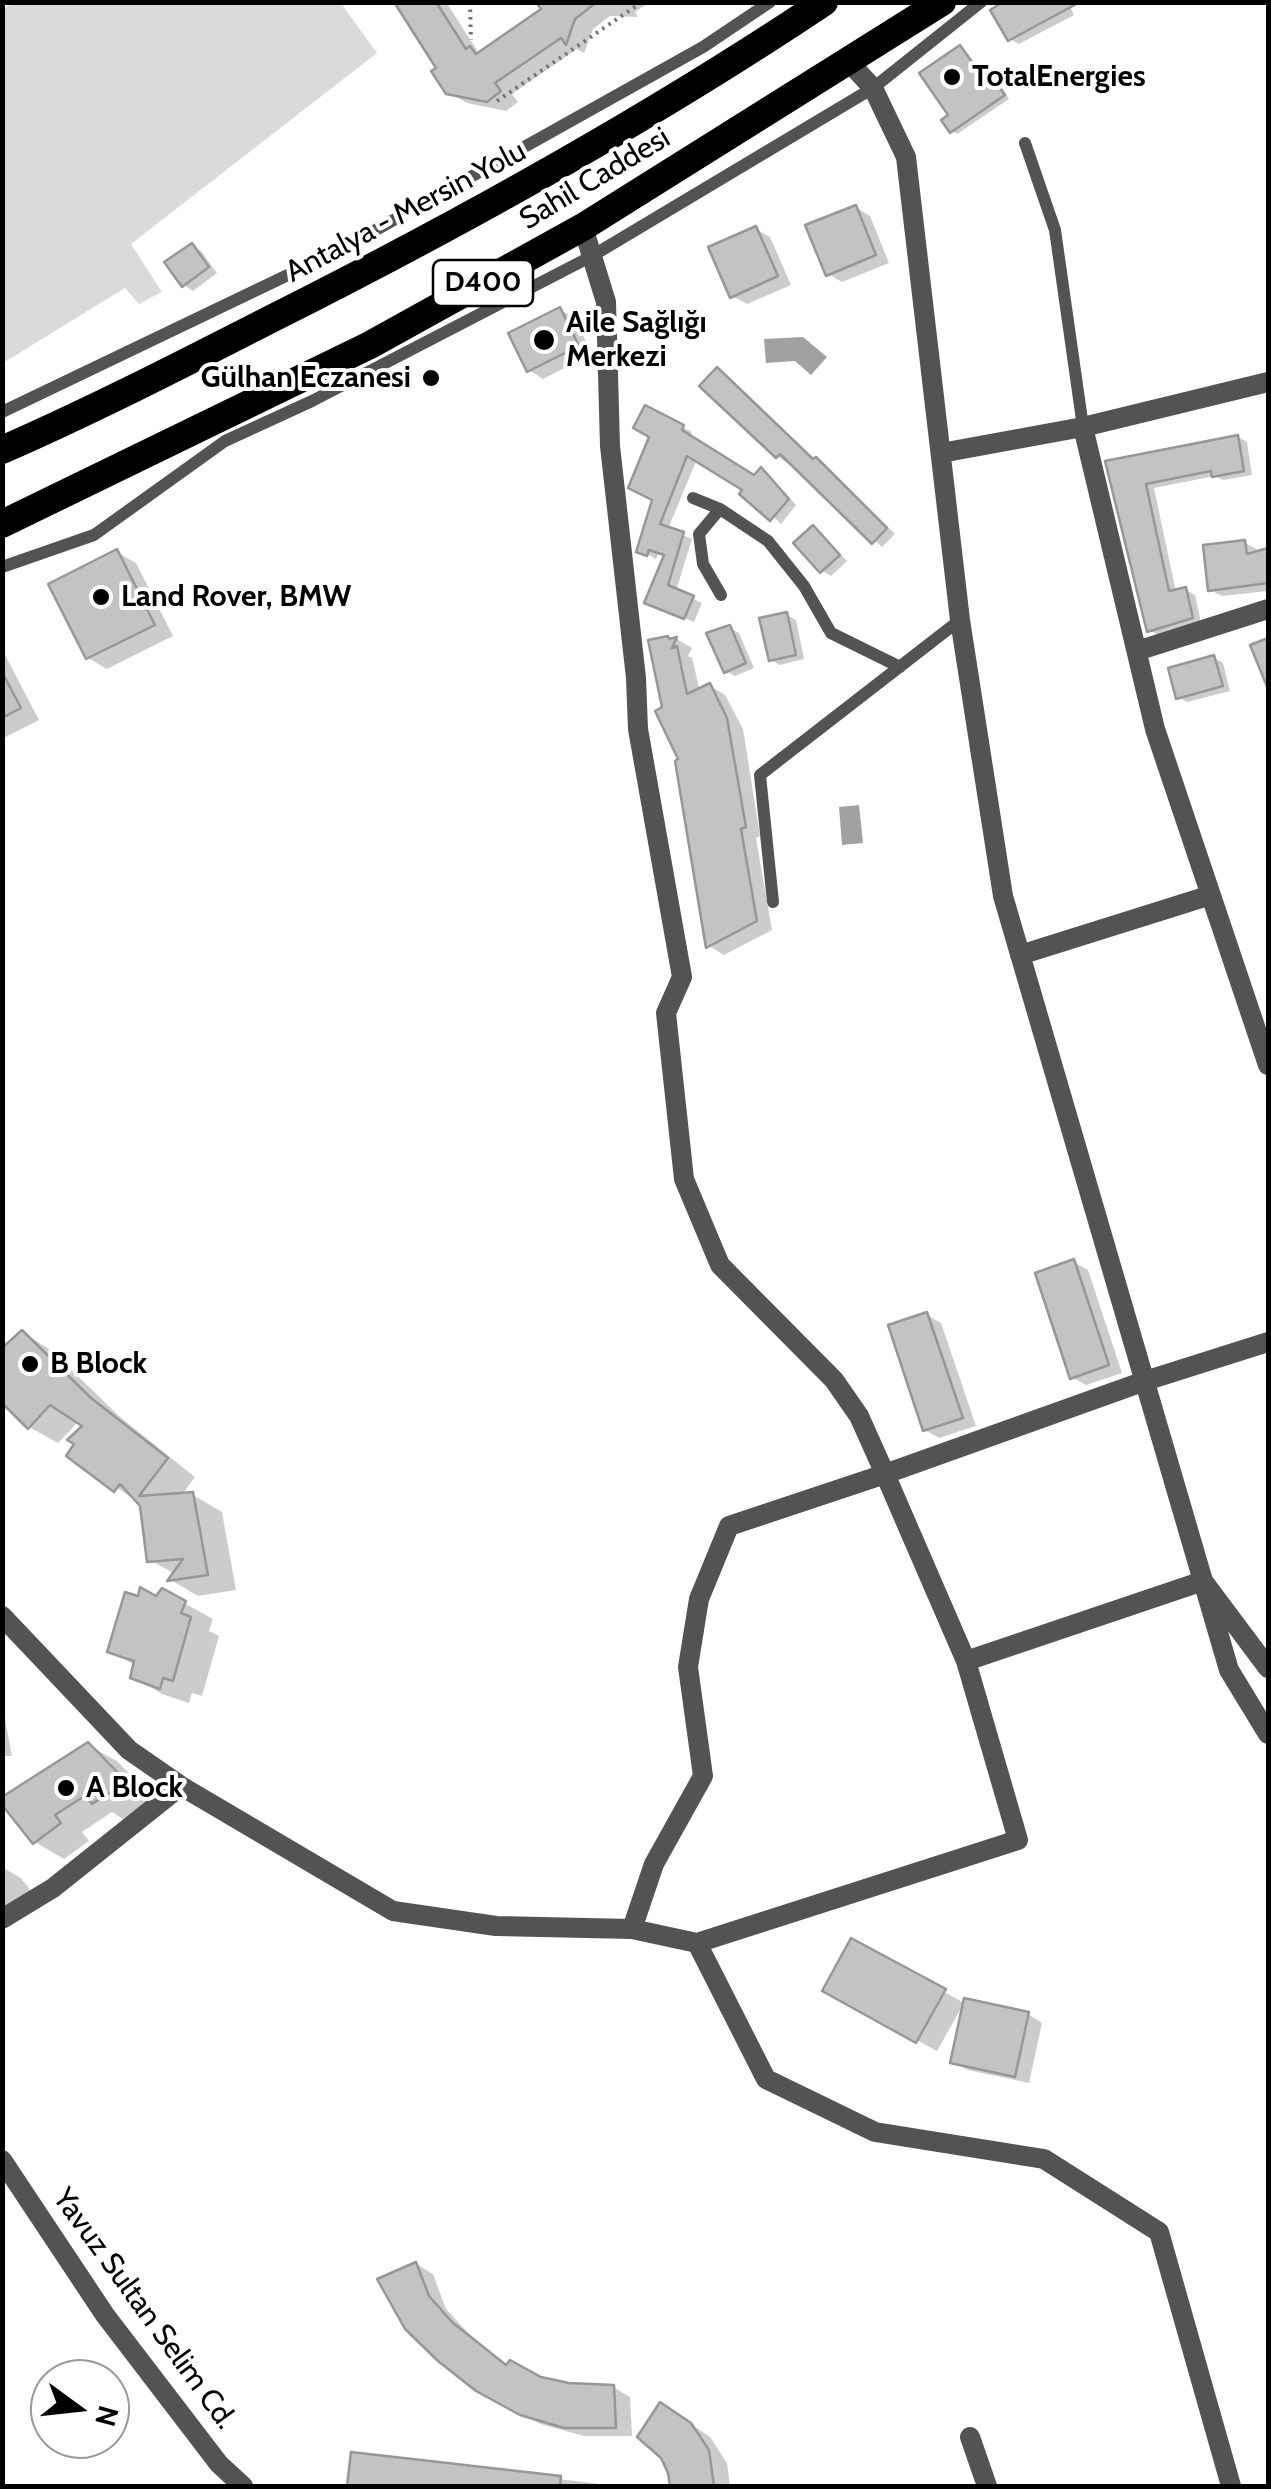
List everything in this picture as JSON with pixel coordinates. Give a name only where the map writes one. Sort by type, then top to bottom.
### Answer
[{"type":"highway","name":"Antalya - Mersin Yolu","points":[[2,450],[84,414],[472,216],[736,62],[824,2]]},
{"type":"highway","name":"Sahil Caddesi","points":[[2,524],[370,345],[584,227],[942,2]]},
{"type":"street","points":[[848,61],[873,88],[906,157],[960,620],[1002,896],[1230,1670],[1268,1734]]},
{"type":"street","points":[[2,1616],[129,1750],[180,1786],[394,1911],[496,1926],[632,1929],[697,1942],[1018,1840],[966,1661],[859,1416],[834,1380],[720,1265],[684,1179],[666,1014],[682,977],[638,730],[636,678],[610,446],[606,302],[584,227]]},
{"type":"street","points":[[941,453],[1082,427],[1268,382]]},
{"type":"street","points":[[1082,427],[1155,728],[1268,1064]]},
{"type":"street","points":[[1136,651],[1268,610]]},
{"type":"street","points":[[1020,955],[1211,895]]},
{"type":"street","points":[[632,1929],[654,1864],[703,1776],[688,1667],[699,1600],[729,1526],[1268,1342]]},
{"type":"street","points":[[966,1661],[1204,1581]]},
{"type":"street","points":[[1204,1581],[1268,1668]]},
{"type":"street","points":[[2,1919],[53,1888],[180,1786]]},
{"type":"street","points":[[697,1942],[766,2079],[875,2132],[1044,2159],[1159,2232],[1231,2486]]},
{"type":"street","name":"Yavuz Sultan Selim Cd.","points":[[2,2160],[105,2315],[219,2464],[243,2486]]},
{"type":"street","points":[[970,2437],[987,2486]]},
{"type":"lane","points":[[2,412],[340,250],[702,46],[770,2]]},
{"type":"lane","points":[[2,567],[94,535],[225,440],[312,401],[592,256],[873,88],[981,2]]},
{"type":"lane","points":[[1025,143],[1055,230],[1082,427]]},
{"type":"lane","points":[[693,498],[720,508],[768,541],[804,586],[831,633],[900,667]]},
{"type":"lane","points":[[720,508],[700,534],[703,564],[721,595]]},
{"type":"lane","points":[[774,902],[760,775],[960,620]]},
{"type":"path","points":[[470,2],[471,40]]},
{"type":"path","points":[[498,100],[642,2]]},
{"type":"shaded area","points":[[13,3],[341,3],[377,53],[131,244],[162,292],[139,304],[125,288],[3,363],[2,10]]},
{"type":"shaded area","points":[[803,337],[827,357],[811,375],[795,361],[766,363],[764,339]]},
{"type":"shaded area","points":[[859,805],[863,843],[842,845],[839,807]]},
{"type":"building","points":[[394,2],[436,2],[466,49],[470,46],[476,54],[541,9],[536,2],[597,2],[575,19],[566,45],[561,38],[495,83],[501,91],[487,102],[446,94],[431,71],[436,68]]},
{"type":"building","points":[[1003,2],[1080,2],[1008,41],[990,10]]},
{"type":"building","name":"TotalEnergies","points":[[960,45],[990,87],[996,82],[1005,95],[950,133],[941,120],[948,115],[919,73]]},
{"type":"building","points":[[856,205],[876,255],[826,276],[805,225]]},
{"type":"building","points":[[756,226],[778,276],[730,298],[708,247]]},
{"type":"building","points":[[192,243],[209,267],[182,287],[164,262]]},
{"type":"building","name":"Aile Sağlığı Merkezi","points":[[560,307],[579,346],[527,372],[508,333]]},
{"type":"building","points":[[717,367],[887,528],[872,544],[780,454],[776,458],[699,386]]},
{"type":"building","points":[[645,405],[684,425],[682,430],[754,475],[761,467],[789,499],[770,521],[739,494],[742,490],[687,456],[660,524],[684,532],[668,585],[694,596],[684,619],[644,603],[664,555],[649,550],[647,556],[636,552],[652,500],[628,488],[649,437],[633,428]]},
{"type":"building","points":[[1238,435],[1244,471],[1212,477],[1211,471],[1146,484],[1169,591],[1186,587],[1193,618],[1147,632],[1105,461]]},
{"type":"building","points":[[813,525],[840,555],[820,573],[793,543]]},
{"type":"building","points":[[1245,540],[1247,554],[1268,548],[1268,583],[1208,591],[1203,545]]},
{"type":"building","points":[[117,549],[155,625],[86,659],[48,584]]},
{"type":"building","points":[[787,612],[796,655],[769,661],[759,618]]},
{"type":"building","points":[[730,625],[746,663],[724,673],[706,633]]},
{"type":"building","points":[[677,637],[672,648],[677,646],[687,694],[710,683],[727,718],[746,827],[741,829],[757,921],[706,948],[675,761],[678,759],[655,711],[662,707],[648,640]]},
{"type":"building","points":[[1268,638],[1268,689],[1250,645]]},
{"type":"building","points":[[1214,655],[1223,686],[1176,699],[1168,668]]},
{"type":"building","points":[[2,672],[21,708],[2,718]]},
{"type":"building","points":[[1074,1259],[1109,1365],[1070,1379],[1035,1273]]},
{"type":"building","points":[[927,1312],[963,1418],[923,1431],[888,1325]]},
{"type":"building","points":[[22,1330],[91,1398],[168,1458],[139,1496],[193,1492],[208,1575],[167,1581],[183,1559],[147,1562],[140,1506],[120,1484],[114,1492],[66,1456],[74,1444],[67,1440],[82,1426],[50,1405],[28,1429],[2,1403],[2,1348]]},
{"type":"building","points":[[140,1587],[156,1596],[162,1588],[186,1601],[181,1613],[191,1617],[173,1681],[163,1678],[160,1689],[130,1678],[134,1661],[107,1652],[125,1592],[138,1596]]},
{"type":"building","name":"A Block","points":[[88,1742],[127,1782],[92,1804],[86,1795],[55,1815],[61,1823],[33,1844],[2,1805],[2,1797]]},
{"type":"building","points":[[851,1938],[946,1989],[916,2043],[822,1991]]},
{"type":"building","points":[[964,1998],[1029,2012],[1015,2077],[950,2063]]},
{"type":"building","points":[[416,2262],[429,2296],[452,2322],[506,2365],[510,2360],[541,2377],[569,2383],[614,2385],[616,2428],[564,2428],[520,2415],[476,2391],[438,2361],[405,2329],[377,2279]]},
{"type":"building","points":[[660,2402],[691,2423],[709,2450],[714,2486],[670,2486],[661,2458],[637,2437]]},
{"type":"building","points":[[351,2452],[561,2476],[560,2486],[347,2486]]},
{"type":"place","name":"TotalEnergies","points":[[952,77]]},
{"type":"place","name":"Aile Sağlığı Merkezi","points":[[544,340]]},
{"type":"place","name":"Gülhan Eczanesi","points":[[431,378]]},
{"type":"place","name":"Land Rover, BMW","points":[[101,597]]},
{"type":"place","name":"B Block","points":[[30,1364]]},
{"type":"place","name":"A Block","points":[[66,1788]]}]
